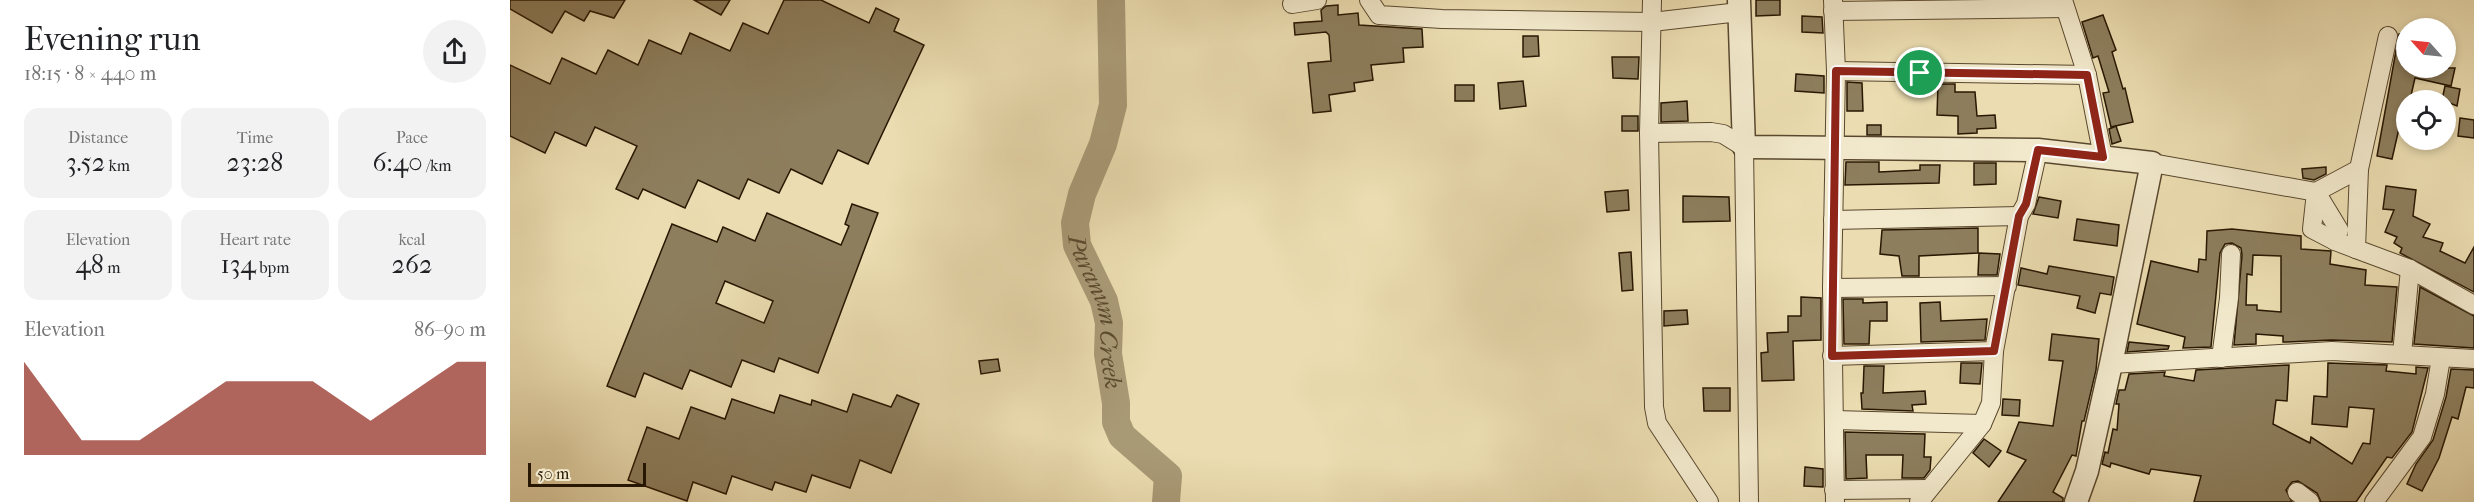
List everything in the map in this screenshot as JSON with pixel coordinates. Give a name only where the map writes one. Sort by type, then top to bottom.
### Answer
[{"type":"street","points":[[1292,4],[1317,0]]},
{"type":"street","points":[[1369,0],[1379,15],[1652,22],[1739,6],[1744,147],[1749,502]]},
{"type":"street","points":[[1652,0],[1649,133],[1654,407],[1657,423],[1709,502]]},
{"type":"street","points":[[2038,150],[2026,204],[2019,216],[1994,351],[1991,403],[1982,424],[1924,495],[1834,496],[1832,288],[1836,71],[1833,6],[2064,4],[2087,75],[2103,157]]},
{"type":"street","points":[[2356,249],[2359,169],[2388,36]]},
{"type":"street","points":[[1836,71],[2087,75]]},
{"type":"street","points":[[1649,133],[1711,132],[1723,134],[1744,147],[2038,150],[2151,163],[2316,192],[2359,169]]},
{"type":"street","points":[[2076,502],[2087,471],[2111,364],[2151,163]]},
{"type":"street","points":[[2316,192],[2312,229],[2335,241],[2410,268],[2474,305]]},
{"type":"street","points":[[1833,220],[2019,216]]},
{"type":"street","points":[[2221,358],[2229,298],[2231,254]]},
{"type":"street","points":[[2402,354],[2410,268]]},
{"type":"street","points":[[1832,288],[2007,285]]},
{"type":"street","points":[[1832,356],[1994,351]]},
{"type":"street","points":[[2111,364],[2332,351],[2474,359]]},
{"type":"street","points":[[2374,502],[2422,437],[2435,394],[2440,358]]},
{"type":"street","points":[[1835,420],[1982,424]]},
{"type":"building","points":[[510,0],[625,0],[614,18],[590,11],[584,21],[565,11],[552,33],[510,9]]},
{"type":"building","points":[[694,0],[730,0],[721,15]]},
{"type":"building","points":[[784,0],[821,0],[869,23],[876,8],[899,19],[894,31],[924,45],[868,164],[838,150],[822,184],[791,169],[779,193],[748,179],[739,199],[698,180],[685,208],[643,189],[638,199],[616,189],[637,146],[595,127],[586,146],[555,132],[545,153],[510,136],[510,65],[550,84],[562,58],[596,74],[608,50],[638,65],[649,40],[681,54],[690,33],[730,51],[743,23],[768,34]]},
{"type":"building","points":[[1756,0],[1780,0],[1780,15],[1756,16]]},
{"type":"building","points":[[1338,5],[1338,15],[1358,13],[1359,25],[1422,29],[1423,47],[1403,48],[1404,62],[1371,65],[1373,80],[1354,83],[1355,91],[1329,95],[1331,111],[1313,113],[1308,63],[1331,61],[1329,35],[1326,32],[1295,35],[1294,23],[1322,21],[1321,10],[1326,6]]},
{"type":"building","points":[[2103,15],[2116,50],[2112,52],[2123,89],[2125,88],[2133,122],[2111,127],[2103,93],[2109,92],[2098,56],[2093,58],[2082,22]]},
{"type":"building","points":[[1802,16],[1822,17],[1823,33],[1802,32]]},
{"type":"building","points":[[1523,36],[1538,36],[1539,56],[1523,57]]},
{"type":"building","points":[[2396,51],[2396,78],[2415,78],[2412,90],[2396,90],[2396,142],[2392,159],[2377,156]]},
{"type":"building","points":[[1612,57],[1639,57],[1638,79],[1613,78]]},
{"type":"building","points":[[1796,74],[1824,76],[1824,93],[1795,91]]},
{"type":"building","points":[[2415,78],[2453,78],[2451,86]]},
{"type":"building","points":[[1523,81],[1526,106],[1500,109],[1498,83]]},
{"type":"building","points":[[1847,82],[1862,83],[1863,111],[1847,111]]},
{"type":"building","points":[[1938,84],[1955,84],[1955,92],[1975,92],[1977,116],[1995,115],[1996,128],[1977,129],[1977,133],[1958,134],[1958,116],[1937,115]]},
{"type":"building","points":[[1455,85],[1474,85],[1474,101],[1455,101]]},
{"type":"building","points":[[2445,86],[2460,89],[2457,106],[2456,90],[2444,90]]},
{"type":"building","points":[[1687,101],[1688,121],[1661,122],[1661,103]]},
{"type":"building","points":[[1622,116],[1638,116],[1638,131],[1622,131]]},
{"type":"building","points":[[2460,118],[2474,120],[2474,138],[2458,136]]},
{"type":"building","points":[[1867,125],[1881,125],[1881,135],[1867,135]]},
{"type":"building","points":[[2116,126],[2121,141],[2112,144],[2109,129]]},
{"type":"building","points":[[1846,162],[1879,162],[1879,172],[1920,170],[1920,165],[1940,165],[1939,183],[1845,185]]},
{"type":"building","points":[[1974,163],[1996,163],[1996,184],[1974,185]]},
{"type":"building","points":[[2326,167],[2326,174],[2314,180],[2303,178],[2302,169]]},
{"type":"building","points":[[2386,186],[2416,190],[2413,216],[2430,224],[2423,237],[2443,243],[2440,251],[2465,263],[2474,247],[2474,292],[2400,253],[2402,248],[2394,243],[2397,237],[2385,232],[2394,210],[2383,209]]},
{"type":"building","points":[[1628,190],[1629,210],[1607,212],[1605,192]]},
{"type":"building","points":[[1683,196],[1729,197],[1730,221],[1683,222]]},
{"type":"building","points":[[2039,197],[2061,201],[2058,218],[2033,214]]},
{"type":"building","points":[[852,204],[878,213],[818,373],[779,358],[774,372],[742,360],[731,387],[690,370],[682,389],[644,373],[635,397],[607,386],[672,224],[717,242],[723,227],[755,241],[767,213],[841,245],[849,226],[845,224]],"holes":[[[725,281],[773,301],[764,323],[716,303]]]},
{"type":"building","points":[[2077,219],[2119,225],[2117,246],[2074,240]]},
{"type":"building","points":[[1978,228],[1978,253],[1919,256],[1919,276],[1902,276],[1899,256],[1880,254],[1882,230]]},
{"type":"building","points":[[2232,229],[2301,236],[2301,249],[2331,251],[2330,264],[2366,270],[2365,285],[2397,287],[2392,342],[2331,340],[2283,342],[2283,336],[2256,334],[2256,344],[2234,345],[2242,255],[2241,248],[2232,243],[2225,244],[2220,253],[2211,347],[2183,348],[2185,337],[2137,324],[2151,261],[2198,272],[2199,259],[2206,260],[2207,231]],"holes":[[[2253,255],[2281,256],[2281,312],[2257,310],[2257,305],[2246,305],[2247,274],[2252,275]]]},
{"type":"building","points":[[1631,252],[1633,290],[1622,291],[1619,253]]},
{"type":"building","points":[[1979,253],[2000,254],[1997,275],[1978,275]]},
{"type":"building","points":[[2049,266],[2114,277],[2111,295],[2100,293],[2095,313],[2077,308],[2080,296],[2018,285],[2021,268],[2047,274]]},
{"type":"building","points":[[2420,287],[2474,316],[2474,348],[2414,344]]},
{"type":"building","points":[[1801,297],[1821,298],[1821,340],[1793,341],[1794,380],[1762,381],[1761,353],[1768,352],[1767,333],[1788,332],[1788,316],[1801,316]]},
{"type":"building","points":[[1843,299],[1863,299],[1863,303],[1887,302],[1887,321],[1870,321],[1869,344],[1844,344]]},
{"type":"building","points":[[1940,302],[1941,321],[1987,319],[1985,340],[1921,342],[1920,303]]},
{"type":"building","points":[[1687,310],[1688,324],[1664,326],[1664,311]]},
{"type":"building","points":[[2052,334],[2099,339],[2096,370],[2084,421],[2082,421],[2076,456],[2072,455],[2053,492],[2063,498],[2063,502],[1998,502],[2026,460],[2007,452],[2019,422],[2053,426],[2063,361],[2049,360]]},
{"type":"building","points":[[2129,342],[2169,346],[2168,349],[2127,352]]},
{"type":"building","points":[[998,359],[1000,371],[981,374],[979,361]]},
{"type":"building","points":[[1961,363],[1982,363],[1980,384],[1960,383]]},
{"type":"building","points":[[2328,363],[2387,365],[2386,371],[2416,374],[2416,367],[2428,368],[2412,432],[2392,458],[2387,457],[2356,502],[2321,502],[2317,493],[2298,481],[2292,482],[2286,490],[2292,502],[2194,502],[2201,476],[2151,469],[2149,474],[2111,463],[2110,467],[2102,464],[2105,452],[2108,453],[2113,429],[2117,430],[2119,404],[2116,404],[2119,390],[2125,390],[2129,374],[2165,372],[2164,376],[2194,381],[2196,370],[2289,365],[2287,401],[2276,400],[2273,424],[2310,443],[2311,437],[2352,464],[2363,443],[2370,444],[2374,409],[2349,407],[2347,427],[2312,424],[2314,396],[2327,397]]},
{"type":"building","points":[[1864,366],[1884,366],[1883,393],[1925,391],[1926,404],[1912,405],[1913,411],[1862,409]]},
{"type":"building","points":[[2451,369],[2474,370],[2474,388],[2466,387],[2458,419],[2452,417],[2439,458],[2422,491],[2407,484],[2416,464],[2433,440],[2446,397]]},
{"type":"building","points":[[1703,388],[1730,388],[1730,411],[1704,411]]},
{"type":"building","points":[[853,394],[891,407],[897,395],[919,404],[891,473],[860,460],[850,488],[812,475],[806,492],[775,482],[772,490],[732,476],[726,494],[693,482],[687,501],[628,480],[647,427],[679,439],[691,407],[725,419],[732,399],[774,413],[780,395],[811,405],[812,400],[847,412]]},
{"type":"building","points":[[2003,399],[2020,400],[2019,416],[2002,415]]},
{"type":"building","points":[[1845,432],[1925,434],[1924,457],[1931,457],[1930,470],[1924,478],[1902,478],[1903,455],[1866,455],[1867,478],[1846,479]]},
{"type":"building","points":[[1984,439],[2001,451],[1989,467],[1973,453]]},
{"type":"building","points":[[1805,467],[1823,469],[1823,487],[1804,486]]},
{"type":"waterway","name":"Paranum Creek","points":[[1111,0],[1113,105],[1103,144],[1082,194],[1075,223],[1077,245],[1104,301],[1109,323],[1108,354],[1116,403],[1116,422],[1122,436],[1168,476],[1166,502]]},
{"type":"route","points":[[1836,71],[1920,73],[2087,75],[2103,157],[2038,150],[2026,204],[2019,216],[1994,351],[1832,356],[1836,71]]}]
